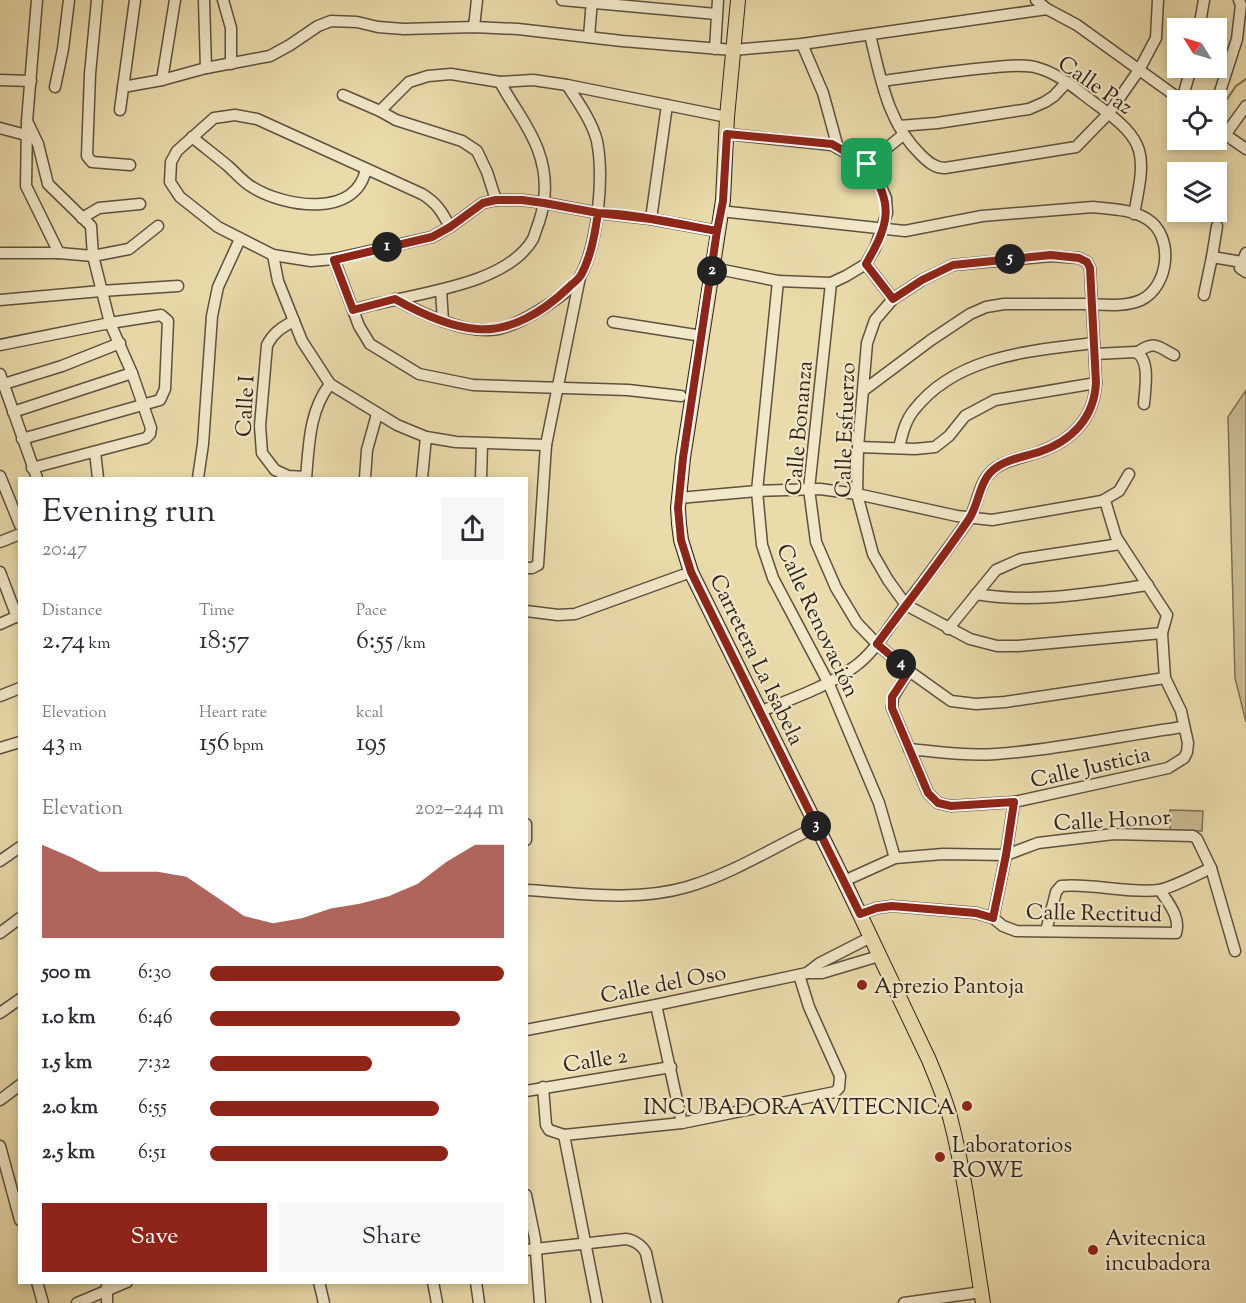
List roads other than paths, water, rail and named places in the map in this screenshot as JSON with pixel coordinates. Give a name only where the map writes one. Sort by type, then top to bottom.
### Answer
[{"type":"main road","name":"Carretera La Isabela","points":[[738,0],[720,211],[679,498],[681,540],[691,572],[844,881],[929,1060],[951,1120],[968,1204],[982,1298]]},
{"type":"street","points":[[37,0],[26,135],[26,186],[59,253]]},
{"type":"street","points":[[55,87],[63,49],[69,0]]},
{"type":"street","points":[[97,0],[90,74],[87,156],[92,162],[130,165]]},
{"type":"street","points":[[120,110],[135,0]]},
{"type":"street","points":[[162,80],[175,0]]},
{"type":"street","points":[[204,0],[206,68]]},
{"type":"street","points":[[223,0],[231,28],[231,64]]},
{"type":"street","points":[[474,27],[477,0]]},
{"type":"street","points":[[562,0],[716,14]]},
{"type":"street","points":[[715,49],[718,0]]},
{"type":"street","points":[[1036,0],[1047,9],[1077,25],[1168,90]]},
{"type":"street","points":[[870,35],[887,102],[906,140],[926,160],[938,168],[945,168],[1076,147],[1109,113],[1139,70],[1156,38],[1158,0]]},
{"type":"street","points":[[1201,18],[1204,0]]},
{"type":"street","points":[[1221,90],[1237,39],[1241,5],[1239,0]]},
{"type":"street","points":[[589,37],[592,2]]},
{"type":"street","points":[[123,87],[270,56],[318,26],[331,21],[357,22],[378,27],[404,29],[474,27],[518,29],[733,50],[802,44],[1047,9]]},
{"type":"street","points":[[802,44],[823,93],[838,148]]},
{"type":"street","name":"Calle Paz","points":[[882,81],[1018,66],[1036,67],[1067,82],[1109,113],[1135,138],[1140,148],[1139,186],[1134,214]]},
{"type":"street","points":[[380,111],[409,82],[428,76],[451,74],[500,82],[532,80],[567,85],[727,117]]},
{"type":"street","points":[[0,80],[31,81]]},
{"type":"street","points":[[353,310],[441,290],[489,273],[516,258],[532,239],[544,203],[545,178],[538,150],[525,123],[500,82]]},
{"type":"street","points":[[867,164],[901,130],[1029,109],[1045,102],[1067,82]]},
{"type":"street","points":[[528,568],[538,565],[546,445],[580,277],[590,250],[598,213],[600,170],[596,139],[582,108],[567,85]]},
{"type":"street","points":[[343,95],[396,120],[462,141],[477,151],[496,200]]},
{"type":"street","points":[[651,219],[667,105]]},
{"type":"street","points":[[1227,125],[1245,110]]},
{"type":"street","points":[[450,227],[434,201],[391,179],[257,119],[234,115],[214,118],[177,152],[171,162],[170,182],[180,197],[197,212],[240,239],[273,255],[311,261],[334,260],[432,237],[450,227],[483,203],[496,200],[544,203],[717,231]]},
{"type":"street","points":[[27,121],[38,144],[48,184],[92,226],[93,256],[110,323],[120,343],[132,373],[151,428],[146,438],[95,452],[34,473],[2,379],[62,366],[120,343]]},
{"type":"street","points":[[0,128],[26,135]]},
{"type":"street","points":[[713,268],[778,281],[831,283],[866,264],[875,248],[887,213],[886,198],[867,164],[832,144],[727,134]]},
{"type":"street","points":[[1227,136],[1246,149]]},
{"type":"street","points":[[192,137],[251,187],[279,199],[314,204],[341,200],[354,190],[364,177],[366,169]]},
{"type":"street","points":[[82,218],[99,208],[140,204]]},
{"type":"street","points":[[720,211],[905,231],[982,216],[1093,207],[1111,208],[1146,218],[1156,225],[1163,238],[1165,256],[1162,277],[1152,294],[1130,304],[1004,304],[986,307],[970,314],[931,340],[864,390]]},
{"type":"street","points":[[0,253],[59,253],[93,256],[129,249],[158,226]]},
{"type":"street","points":[[1204,295],[1217,226]]},
{"type":"street","points":[[200,477],[212,316],[218,287],[240,239]]},
{"type":"street","points":[[273,255],[278,280],[302,340],[330,384],[377,414],[426,437],[482,444],[546,445]]},
{"type":"street","name":"Calle Esfuerzo","points":[[1091,304],[1090,268],[1087,262],[1079,258],[1051,255],[953,265],[922,280],[893,299],[875,320],[867,343],[858,447],[857,494],[873,554],[888,580],[906,605],[948,629],[988,644],[1018,646],[1162,633]]},
{"type":"street","points":[[1212,257],[1245,262]]},
{"type":"street","points":[[334,260],[359,326],[370,344],[419,374],[473,385],[628,390],[681,396]]},
{"type":"street","points":[[866,264],[893,299]]},
{"type":"street","points":[[395,299],[412,309],[443,321],[476,329],[498,329],[516,323],[536,312],[560,296],[580,277]]},
{"type":"street","name":"Calle Renovación","points":[[778,281],[757,491],[762,545],[773,578],[828,682],[879,802],[895,858]]},
{"type":"street","name":"Calle Bonanza","points":[[831,283],[809,489],[816,542],[836,588],[857,623],[877,644],[909,671],[951,701],[976,704],[1005,702],[1165,678]]},
{"type":"street","points":[[0,300],[178,286]]},
{"type":"street","points":[[441,290],[443,321]]},
{"type":"street","points":[[759,712],[828,682],[855,667],[877,644],[971,516],[987,476],[995,468],[1012,460],[1042,452],[1072,434],[1087,419],[1096,391],[1091,304]]},
{"type":"street","points":[[0,345],[161,315],[168,321],[165,389],[160,400],[22,439]]},
{"type":"street","name":"Calle I","points":[[294,321],[281,328],[271,337],[267,345],[260,426],[261,453],[275,470],[297,477]]},
{"type":"street","points":[[614,322],[702,336]]},
{"type":"street","points":[[899,448],[904,429],[913,411],[932,391],[967,368],[1014,353],[1095,348],[1138,352],[1147,346],[1159,346],[1174,355]]},
{"type":"street","points":[[1138,352],[1145,363],[1144,404]]},
{"type":"street","points":[[13,412],[132,373]]},
{"type":"street","points":[[858,447],[935,447],[949,436],[964,416],[996,400],[1096,383]]},
{"type":"street","points":[[306,477],[314,412],[322,394],[330,384]]},
{"type":"street","points":[[365,477],[367,450],[377,414]]},
{"type":"street","points":[[422,477],[426,437]]},
{"type":"street","points":[[481,477],[482,444]]},
{"type":"street","points":[[95,452],[98,477]]},
{"type":"street","points":[[679,498],[809,489],[857,494],[957,516],[992,519],[1102,501],[1119,491],[1129,474]]},
{"type":"street","points":[[0,476],[18,520]]},
{"type":"street","points":[[909,749],[996,754],[1038,750],[1184,727],[1181,711],[1165,678],[1162,633],[1167,615],[1116,537],[1106,504],[1102,501]]},
{"type":"street","points":[[0,542],[18,535]]},
{"type":"street","points":[[948,629],[996,570],[1021,559],[1120,544]]},
{"type":"street","points":[[0,572],[18,616],[0,624]]},
{"type":"street","points":[[528,611],[558,615],[574,614],[691,572]]},
{"type":"street","points":[[976,594],[1013,599],[1082,595],[1148,585]]},
{"type":"street","name":"Calle Justicia","points":[[909,671],[892,697],[892,708],[928,793],[938,803],[951,806],[1014,802],[1168,768],[1178,763],[1187,752],[1188,743],[1184,727]]},
{"type":"street","points":[[0,696],[18,689]]},
{"type":"street","points":[[0,748],[18,743]]},
{"type":"street","points":[[993,918],[1014,802]]},
{"type":"street","points":[[528,890],[627,896],[684,888],[716,877],[816,827]]},
{"type":"street","name":"Calle Honor","points":[[844,881],[895,858],[944,854],[1006,855],[1038,843],[1114,834],[1193,836],[1197,839],[1211,868],[1235,951]]},
{"type":"street","points":[[0,861],[18,848]]},
{"type":"street","points":[[1046,931],[1056,892],[1061,886],[1074,884],[1160,890],[1211,868]]},
{"type":"street","name":"Calle Rectitud","points":[[860,914],[892,906],[976,913],[993,918],[1003,927],[1016,931],[1176,933],[1178,927],[1176,917],[1160,890]]},
{"type":"street","points":[[0,933],[18,920]]},
{"type":"street","name":"Calle del Oso","points":[[803,974],[871,937]]},
{"type":"street","name":"Calle del Oso","points":[[528,1030],[803,974],[822,973],[879,956]]},
{"type":"street","points":[[543,1087],[546,1125],[549,1130],[564,1134],[682,1124],[830,1095],[839,1088],[840,1076],[809,1007],[803,974]]},
{"type":"street","points":[[3,1011],[18,1000]]},
{"type":"street","points":[[656,1005],[682,1124]]},
{"type":"street","points":[[3,1011],[18,1010]]},
{"type":"street","name":"Calle 2","points":[[528,1090],[671,1067]]},
{"type":"street","points":[[0,1100],[18,1086]]},
{"type":"street","points":[[564,1134],[597,1303]]},
{"type":"street","points":[[0,1146],[5,1186],[18,1215]]},
{"type":"street","points":[[528,1217],[540,1303]]},
{"type":"street","points":[[531,1249],[629,1239],[644,1248],[657,1303]]},
{"type":"street","points":[[38,1284],[43,1303]]},
{"type":"street","points":[[319,1284],[324,1303]]},
{"type":"street","points":[[433,1284],[437,1303]]},
{"type":"street","points":[[476,1284],[479,1303]]},
{"type":"street","points":[[77,1303],[107,1286],[107,1303]]},
{"type":"street","points":[[904,1303],[982,1298]]},
{"type":"waterway","points":[[1227,99],[1236,86],[1246,79]]},
{"type":"place","name":"Aprezio Pantoja","points":[[862,985]]},
{"type":"place","name":"INCUBADORA AVITECNICA","points":[[967,1106]]},
{"type":"place","name":"Laboratorios ROWE","points":[[940,1157]]},
{"type":"place","name":"Avitecnica incubadora","points":[[1093,1250]]}]
